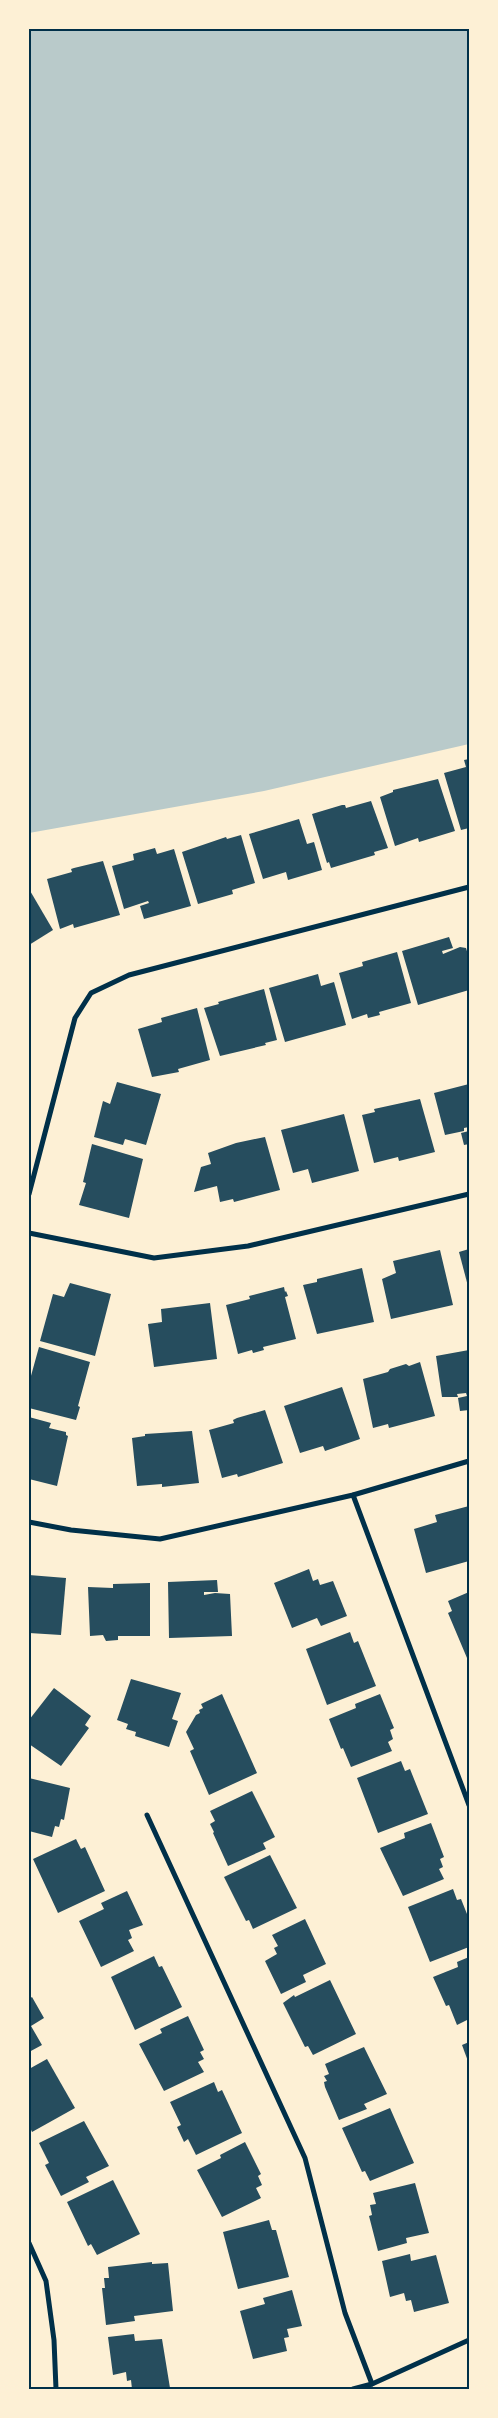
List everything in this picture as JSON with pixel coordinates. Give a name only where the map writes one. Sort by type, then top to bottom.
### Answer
[{"type":"street","points":[[29,1194],[75,1018],[91,993],[129,975],[469,887]]},
{"type":"street","points":[[29,1233],[154,1258],[248,1246],[469,1194]]},
{"type":"street","points":[[29,1522],[71,1530],[160,1540],[353,1495],[469,1461]]},
{"type":"street","points":[[353,1495],[469,1806]]},
{"type":"street","points":[[147,1815],[305,2158],[345,2313],[372,2384]]},
{"type":"street","points":[[29,2243],[46,2281],[54,2340],[56,2389]]},
{"type":"street","points":[[352,2389],[372,2384],[469,2340]]},
{"type":"shaded area","points":[[29,29],[469,29],[469,744],[264,791],[29,833]]},
{"type":"building","points":[[469,759],[469,828],[461,830],[444,773],[466,767],[464,760]]},
{"type":"building","points":[[438,779],[455,831],[419,842],[418,838],[395,846],[380,797],[393,792],[393,790]]},
{"type":"building","points":[[371,801],[388,848],[374,852],[375,855],[331,868],[329,862],[327,863],[312,814],[342,805],[345,805],[346,808]]},
{"type":"building","points":[[299,819],[307,844],[314,842],[322,870],[288,880],[286,872],[263,879],[249,834]]},
{"type":"building","points":[[241,835],[255,883],[232,890],[233,894],[198,904],[182,852],[226,837],[227,839]]},
{"type":"building","points":[[155,848],[157,854],[174,849],[191,906],[144,919],[140,906],[149,903],[148,901],[124,909],[112,866],[134,860],[133,854]]},
{"type":"building","points":[[103,861],[120,915],[74,928],[73,924],[60,929],[47,879],[72,872],[71,869],[74,868]]},
{"type":"building","points":[[29,889],[53,930],[29,945]]},
{"type":"building","points":[[449,937],[453,948],[442,951],[443,954],[460,947],[466,948],[469,958],[469,990],[418,1005],[402,951]]},
{"type":"building","points":[[397,952],[411,1003],[379,1012],[380,1015],[368,1018],[367,1014],[352,1019],[339,973],[363,966],[362,962]]},
{"type":"building","points":[[318,974],[321,986],[334,982],[346,1025],[285,1042],[269,988]]},
{"type":"building","points":[[264,989],[277,1040],[265,1043],[266,1045],[220,1056],[204,1008]]},
{"type":"building","points":[[197,1008],[210,1060],[178,1069],[179,1072],[152,1077],[138,1029],[162,1022],[161,1018]]},
{"type":"building","points":[[117,1082],[161,1094],[146,1145],[125,1139],[123,1145],[94,1137],[103,1101],[110,1104]]},
{"type":"building","points":[[469,1084],[469,1127],[464,1128],[464,1131],[445,1135],[434,1093]]},
{"type":"building","points":[[420,1099],[435,1152],[399,1161],[398,1157],[374,1163],[362,1115],[375,1112],[374,1109]]},
{"type":"building","points":[[344,1114],[359,1171],[312,1183],[308,1169],[293,1173],[281,1130]]},
{"type":"building","points":[[469,1131],[469,1144],[464,1145],[461,1133]]},
{"type":"building","points":[[265,1137],[280,1190],[234,1202],[233,1199],[220,1202],[217,1186],[194,1192],[201,1167],[211,1164],[208,1153],[236,1143]]},
{"type":"building","points":[[92,1144],[143,1159],[129,1218],[79,1205],[86,1183],[83,1182]]},
{"type":"building","points":[[469,1249],[469,1290],[459,1252]]},
{"type":"building","points":[[440,1250],[453,1305],[391,1319],[382,1279],[396,1273],[393,1261]]},
{"type":"building","points":[[362,1268],[374,1322],[317,1334],[303,1285],[317,1282],[317,1279]]},
{"type":"building","points":[[70,1283],[111,1294],[95,1356],[40,1341],[53,1294],[64,1297]]},
{"type":"building","points":[[284,1287],[288,1296],[285,1297],[296,1339],[263,1347],[264,1350],[253,1353],[252,1350],[238,1354],[226,1305],[250,1299],[249,1296]]},
{"type":"building","points":[[210,1303],[217,1359],[154,1367],[148,1324],[162,1322],[161,1309]]},
{"type":"building","points":[[39,1347],[90,1362],[76,1420],[29,1408],[31,1384],[29,1383]]},
{"type":"building","points":[[469,1350],[469,1410],[460,1411],[458,1398],[467,1396],[466,1393],[457,1394],[458,1397],[442,1397],[436,1356]]},
{"type":"building","points":[[420,1362],[435,1416],[389,1428],[388,1424],[373,1428],[363,1379],[388,1372],[390,1369],[406,1364],[409,1366]]},
{"type":"building","points":[[342,1387],[360,1439],[325,1451],[323,1446],[300,1453],[284,1406]]},
{"type":"building","points":[[265,1410],[283,1463],[238,1477],[237,1474],[222,1478],[209,1430],[234,1423],[233,1420],[237,1418]]},
{"type":"building","points":[[29,1417],[51,1423],[49,1428],[66,1432],[68,1436],[57,1486],[29,1479]]},
{"type":"building","points":[[192,1431],[199,1483],[162,1487],[162,1484],[137,1486],[132,1438],[145,1436],[145,1434]]},
{"type":"building","points":[[469,1506],[469,1561],[426,1573],[414,1529],[437,1522],[435,1515]]},
{"type":"building","points":[[309,1569],[313,1581],[318,1579],[320,1585],[333,1581],[347,1616],[321,1626],[317,1618],[292,1628],[274,1583]]},
{"type":"building","points":[[29,1575],[66,1578],[61,1635],[29,1633]]},
{"type":"building","points":[[217,1580],[218,1592],[204,1592],[204,1595],[215,1593],[230,1594],[232,1636],[169,1638],[168,1582]]},
{"type":"building","points":[[150,1583],[150,1636],[118,1636],[118,1640],[106,1641],[103,1635],[90,1636],[88,1587],[113,1588],[113,1584]]},
{"type":"building","points":[[469,1592],[469,1657],[467,1658],[448,1613],[452,1611],[448,1601]]},
{"type":"building","points":[[350,1632],[354,1643],[358,1641],[376,1686],[327,1705],[306,1649]]},
{"type":"building","points":[[131,1679],[181,1693],[172,1719],[178,1721],[169,1747],[135,1736],[136,1732],[126,1729],[128,1724],[117,1720]]},
{"type":"building","points":[[54,1688],[91,1716],[85,1725],[89,1728],[61,1766],[29,1744],[29,1720]]},
{"type":"building","points":[[222,1694],[257,1773],[209,1795],[190,1751],[194,1749],[186,1732],[196,1715],[200,1713],[199,1710],[203,1708],[201,1704]]},
{"type":"building","points":[[380,1694],[394,1728],[390,1730],[393,1739],[388,1742],[392,1751],[351,1767],[343,1748],[341,1749],[329,1719],[356,1708],[355,1704]]},
{"type":"building","points":[[401,1761],[405,1771],[410,1769],[428,1814],[378,1833],[357,1778]]},
{"type":"building","points":[[29,1778],[70,1788],[64,1820],[61,1819],[59,1827],[55,1826],[52,1837],[29,1831]]},
{"type":"building","points":[[252,1791],[275,1837],[263,1843],[266,1849],[228,1866],[210,1824],[215,1821],[210,1811]]},
{"type":"building","points":[[431,1823],[444,1857],[440,1859],[443,1867],[439,1869],[444,1879],[403,1896],[380,1848],[405,1838],[404,1833]]},
{"type":"building","points":[[76,1839],[81,1849],[85,1847],[105,1891],[58,1913],[33,1859]]},
{"type":"building","points":[[270,1855],[297,1908],[253,1929],[249,1920],[246,1921],[224,1877]]},
{"type":"building","points":[[453,1889],[457,1900],[461,1899],[469,1919],[469,1947],[430,1962],[408,1907]]},
{"type":"building","points":[[127,1891],[143,1925],[129,1930],[132,1938],[128,1940],[134,1951],[101,1967],[79,1921],[104,1909],[101,1903]]},
{"type":"building","points":[[305,1919],[326,1964],[303,1975],[306,1982],[281,1994],[265,1961],[277,1954],[274,1948],[278,1946],[272,1935]]},
{"type":"building","points":[[154,1956],[159,1967],[162,1966],[182,2007],[135,2030],[111,1977]]},
{"type":"building","points":[[469,1957],[469,2019],[457,2025],[449,2005],[446,2006],[433,1977],[458,1967],[457,1962]]},
{"type":"building","points":[[330,1980],[356,2034],[313,2055],[308,2046],[305,2047],[283,2003],[294,1995],[295,1997]]},
{"type":"building","points":[[32,1997],[44,2018],[31,2026],[42,2045],[29,2052],[29,1999]]},
{"type":"building","points":[[188,2016],[204,2050],[200,2052],[204,2059],[198,2062],[204,2072],[164,2091],[139,2044],[162,2033],[160,2029]]},
{"type":"building","points":[[469,2042],[469,2064],[462,2045]]},
{"type":"building","points":[[364,2047],[387,2094],[364,2104],[367,2109],[339,2120],[325,2087],[324,2082],[327,2081],[324,2076],[329,2074],[325,2064]]},
{"type":"building","points":[[47,2059],[75,2108],[32,2132],[29,2125],[29,2069]]},
{"type":"building","points":[[214,2082],[218,2092],[222,2090],[242,2133],[196,2155],[188,2139],[184,2142],[177,2127],[181,2125],[170,2102]]},
{"type":"building","points":[[390,2108],[414,2163],[370,2181],[365,2171],[362,2172],[342,2128]]},
{"type":"building","points":[[84,2121],[109,2166],[86,2177],[89,2182],[61,2196],[45,2165],[49,2163],[39,2143]]},
{"type":"building","points":[[245,2142],[261,2174],[258,2176],[262,2185],[256,2188],[261,2198],[222,2217],[197,2170],[221,2158],[220,2155]]},
{"type":"building","points":[[113,2180],[140,2234],[97,2255],[91,2244],[88,2246],[67,2202]]},
{"type":"building","points":[[415,2183],[429,2233],[406,2238],[407,2243],[378,2251],[369,2216],[372,2215],[370,2205],[376,2204],[373,2193]]},
{"type":"building","points":[[269,2220],[272,2230],[276,2230],[289,2277],[238,2289],[223,2232]]},
{"type":"building","points":[[410,2254],[411,2261],[436,2255],[449,2303],[414,2312],[411,2300],[406,2301],[404,2293],[390,2297],[382,2261]]},
{"type":"building","points":[[152,2262],[152,2264],[168,2263],[173,2311],[134,2316],[135,2321],[106,2325],[102,2288],[105,2288],[104,2278],[109,2278],[108,2267]]},
{"type":"building","points":[[292,2290],[302,2326],[287,2329],[289,2337],[284,2338],[287,2351],[253,2359],[240,2311],[265,2304],[263,2298]]},
{"type":"building","points":[[134,2334],[135,2341],[162,2339],[170,2388],[132,2389],[131,2380],[127,2381],[126,2372],[113,2375],[108,2337]]}]
